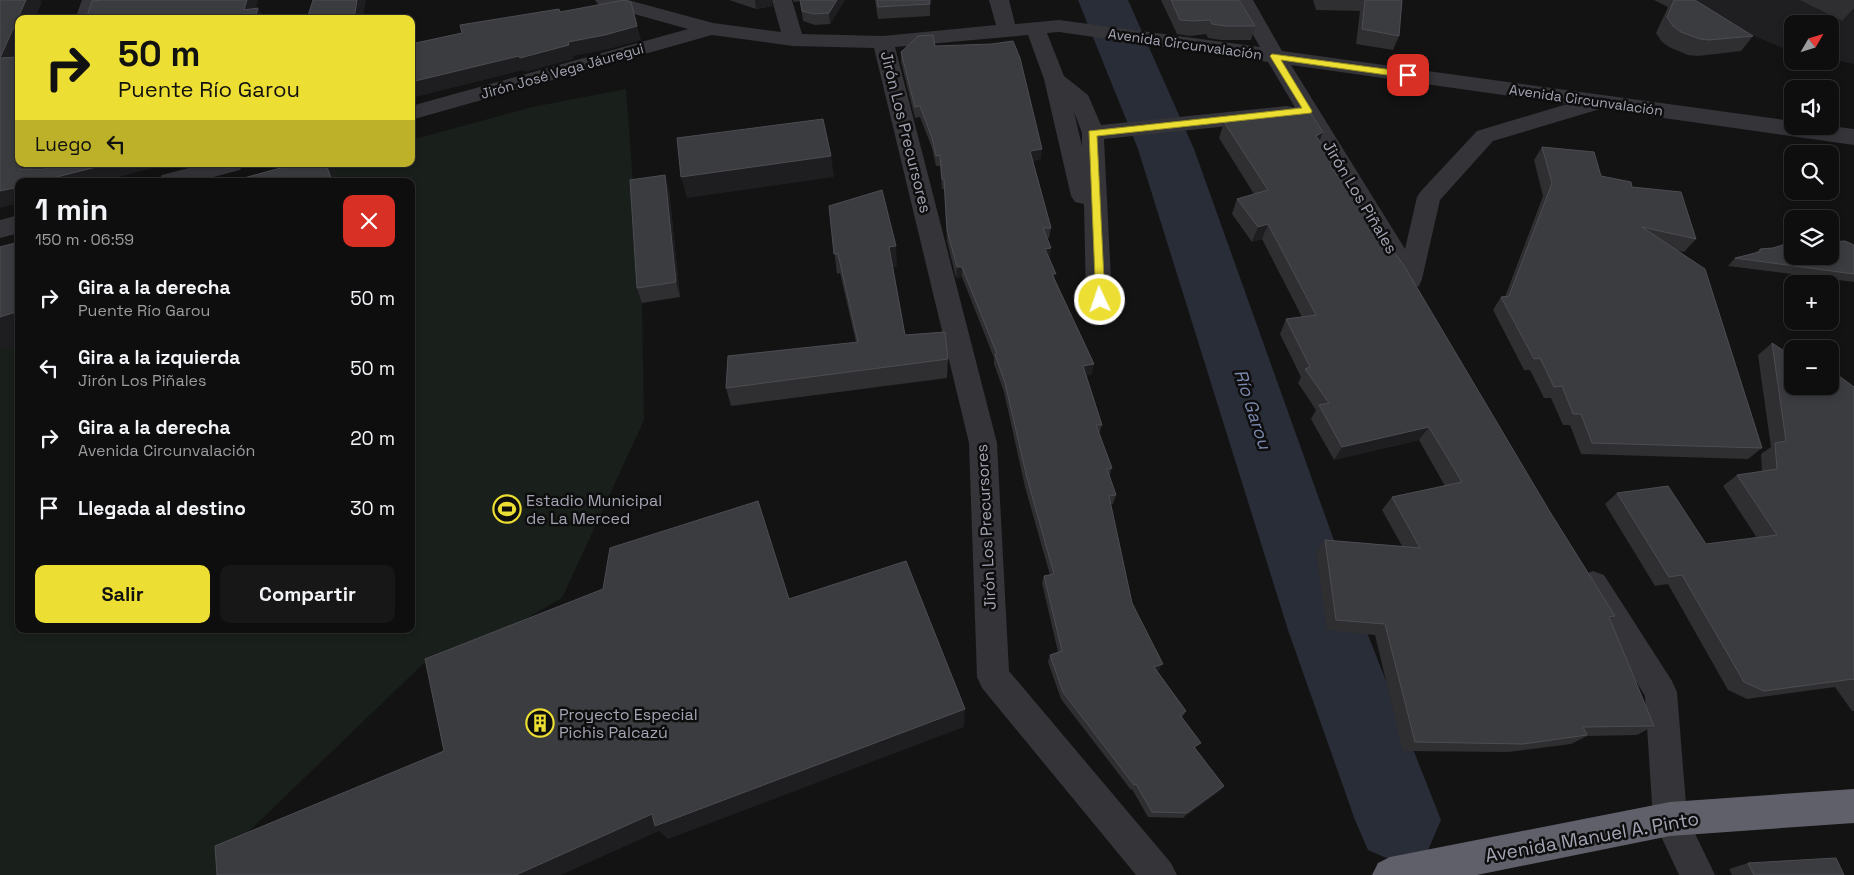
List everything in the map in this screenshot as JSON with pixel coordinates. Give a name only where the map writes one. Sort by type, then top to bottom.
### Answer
[{"type":"highway","name":"Avenida Manuel A. Pinto","points":[[1390,875],[1670,819],[1854,806]]},
{"type":"street","points":[[86,15],[92,0]]},
{"type":"street","name":"Avenida Circunvalación","points":[[605,0],[712,29],[793,40],[883,42],[1058,26],[1854,137]]},
{"type":"street","points":[[782,0],[793,40]]},
{"type":"street","points":[[998,0],[1007,30]]},
{"type":"street","name":"Jirón Los Piñales","points":[[1243,0],[1425,304]]},
{"type":"street","points":[[1035,28],[1055,79],[1097,256]]},
{"type":"street","name":"Jirón José Vega Jáuregui","points":[[415,112],[712,29]]},
{"type":"street","name":"Jirón Los Precursores","points":[[883,42],[983,443],[993,677],[1159,875]]},
{"type":"street","points":[[1055,79],[1080,100],[1092,133],[1100,300]]},
{"type":"street","points":[[1410,279],[1429,197],[1484,136],[1600,102]]},
{"type":"street","points":[[1092,133],[1308,111]]},
{"type":"street","points":[[181,178],[221,167]]},
{"type":"street","points":[[0,229],[15,225]]},
{"type":"street","points":[[1580,566],[1661,692],[1670,819],[1697,875]]},
{"type":"shaded area","points":[[1669,0],[1854,0],[1854,64],[1839,61],[1839,15],[1784,15],[1784,49]]},
{"type":"shaded area","name":"Estadio Municipal de La Merced","points":[[626,89],[642,303],[644,420],[562,598],[460,657],[425,662],[219,860],[222,875],[0,875],[0,252],[15,248],[15,633],[415,633],[415,178],[270,178],[312,167],[415,167],[415,139],[532,107]]},
{"type":"building","points":[[0,0],[26,0],[19,15],[15,15],[15,25],[0,58]]},
{"type":"building","points":[[247,0],[244,10],[258,8],[256,15],[87,15],[92,1]]},
{"type":"building","points":[[313,0],[357,0],[355,15],[308,15]]},
{"type":"building","points":[[624,0],[631,2],[637,26],[605,35],[568,42],[569,45],[520,58],[519,56],[415,81],[415,43],[462,33],[460,25],[559,9],[560,12]]},
{"type":"building","points":[[800,0],[837,0],[829,13],[814,14],[802,11]]},
{"type":"building","points":[[877,0],[930,0],[930,4],[878,7]]},
{"type":"building","points":[[1171,0],[1239,0],[1255,26],[1225,26],[1212,24],[1210,20],[1180,20]]},
{"type":"building","points":[[1365,0],[1402,0],[1399,36],[1362,29]]},
{"type":"building","points":[[1674,0],[1695,0],[1753,36],[1709,40],[1700,39],[1681,32],[1673,26],[1667,17]]},
{"type":"building","points":[[933,35],[935,46],[992,44],[1013,41],[1020,58],[1042,149],[1030,151],[1051,228],[1043,228],[1051,248],[1045,249],[1056,274],[1052,274],[1094,364],[1083,366],[1102,425],[1096,425],[1112,468],[1107,469],[1116,495],[1109,496],[1132,603],[1163,664],[1154,667],[1186,711],[1180,715],[1201,743],[1194,747],[1224,786],[1187,813],[1152,812],[1136,784],[1134,785],[1063,692],[1050,655],[1062,651],[1044,576],[1054,574],[1027,478],[1005,383],[995,354],[997,354],[962,267],[957,267],[947,230],[944,179],[942,179],[940,155],[936,156],[932,138],[920,106],[915,107],[901,52],[918,36]]},
{"type":"building","points":[[15,57],[15,167],[20,167],[20,169],[45,169],[45,167],[96,167],[53,178],[15,178],[15,188],[0,191],[0,58]]},
{"type":"building","points":[[1306,106],[1323,132],[1316,136],[1336,164],[1330,166],[1403,264],[1550,512],[1615,616],[1609,617],[1654,726],[1583,727],[1587,735],[1523,744],[1415,742],[1385,624],[1336,620],[1325,540],[1420,548],[1392,497],[1462,482],[1429,427],[1342,447],[1319,405],[1329,403],[1305,369],[1310,367],[1286,319],[1316,315],[1268,224],[1258,227],[1237,199],[1268,190],[1224,122]]},
{"type":"building","points":[[823,119],[831,156],[681,177],[677,138]]},
{"type":"building","points":[[1542,147],[1594,152],[1601,176],[1631,182],[1632,187],[1681,192],[1696,239],[1642,227],[1705,269],[1762,448],[1592,443],[1581,414],[1573,414],[1562,386],[1554,387],[1540,358],[1534,359],[1501,297],[1509,296],[1552,183]]},
{"type":"building","points":[[284,167],[327,167],[331,178],[244,178]]},
{"type":"building","points":[[665,175],[676,282],[637,288],[630,180]]},
{"type":"building","points":[[882,190],[896,246],[889,247],[905,335],[945,332],[948,359],[726,388],[728,356],[858,342],[838,254],[834,254],[829,206]]},
{"type":"building","points":[[1839,241],[1845,241],[1854,245],[1854,274],[1787,265],[1839,265]]},
{"type":"building","points":[[15,243],[15,312],[0,317],[0,247]]},
{"type":"building","points":[[1784,245],[1784,265],[1735,258],[1760,252],[1760,249]]},
{"type":"building","points":[[1772,343],[1784,351],[1784,395],[1839,395],[1839,376],[1854,387],[1854,680],[1764,691],[1744,682],[1682,575],[1669,577],[1617,493],[1668,486],[1706,544],[1777,535],[1737,475],[1777,469],[1775,443],[1786,441]]},
{"type":"building","points":[[758,501],[789,599],[906,561],[965,709],[655,826],[652,814],[516,875],[217,875],[215,846],[444,751],[425,659],[603,589],[610,548]]},
{"type":"building","points":[[1836,858],[1844,875],[1754,875],[1748,863]]},
{"type":"waterway","name":"Río Garou","points":[[1103,0],[1166,149],[1327,630],[1398,820]]},
{"type":"place","name":"Estadio Municipal de La Merced","points":[[507,509]]},
{"type":"place","name":"Proyecto Especial Pichis Palcazú","points":[[540,723]]},
{"type":"route","points":[[1100,300],[1092,133],[1308,111],[1275,56],[1408,75]]}]
